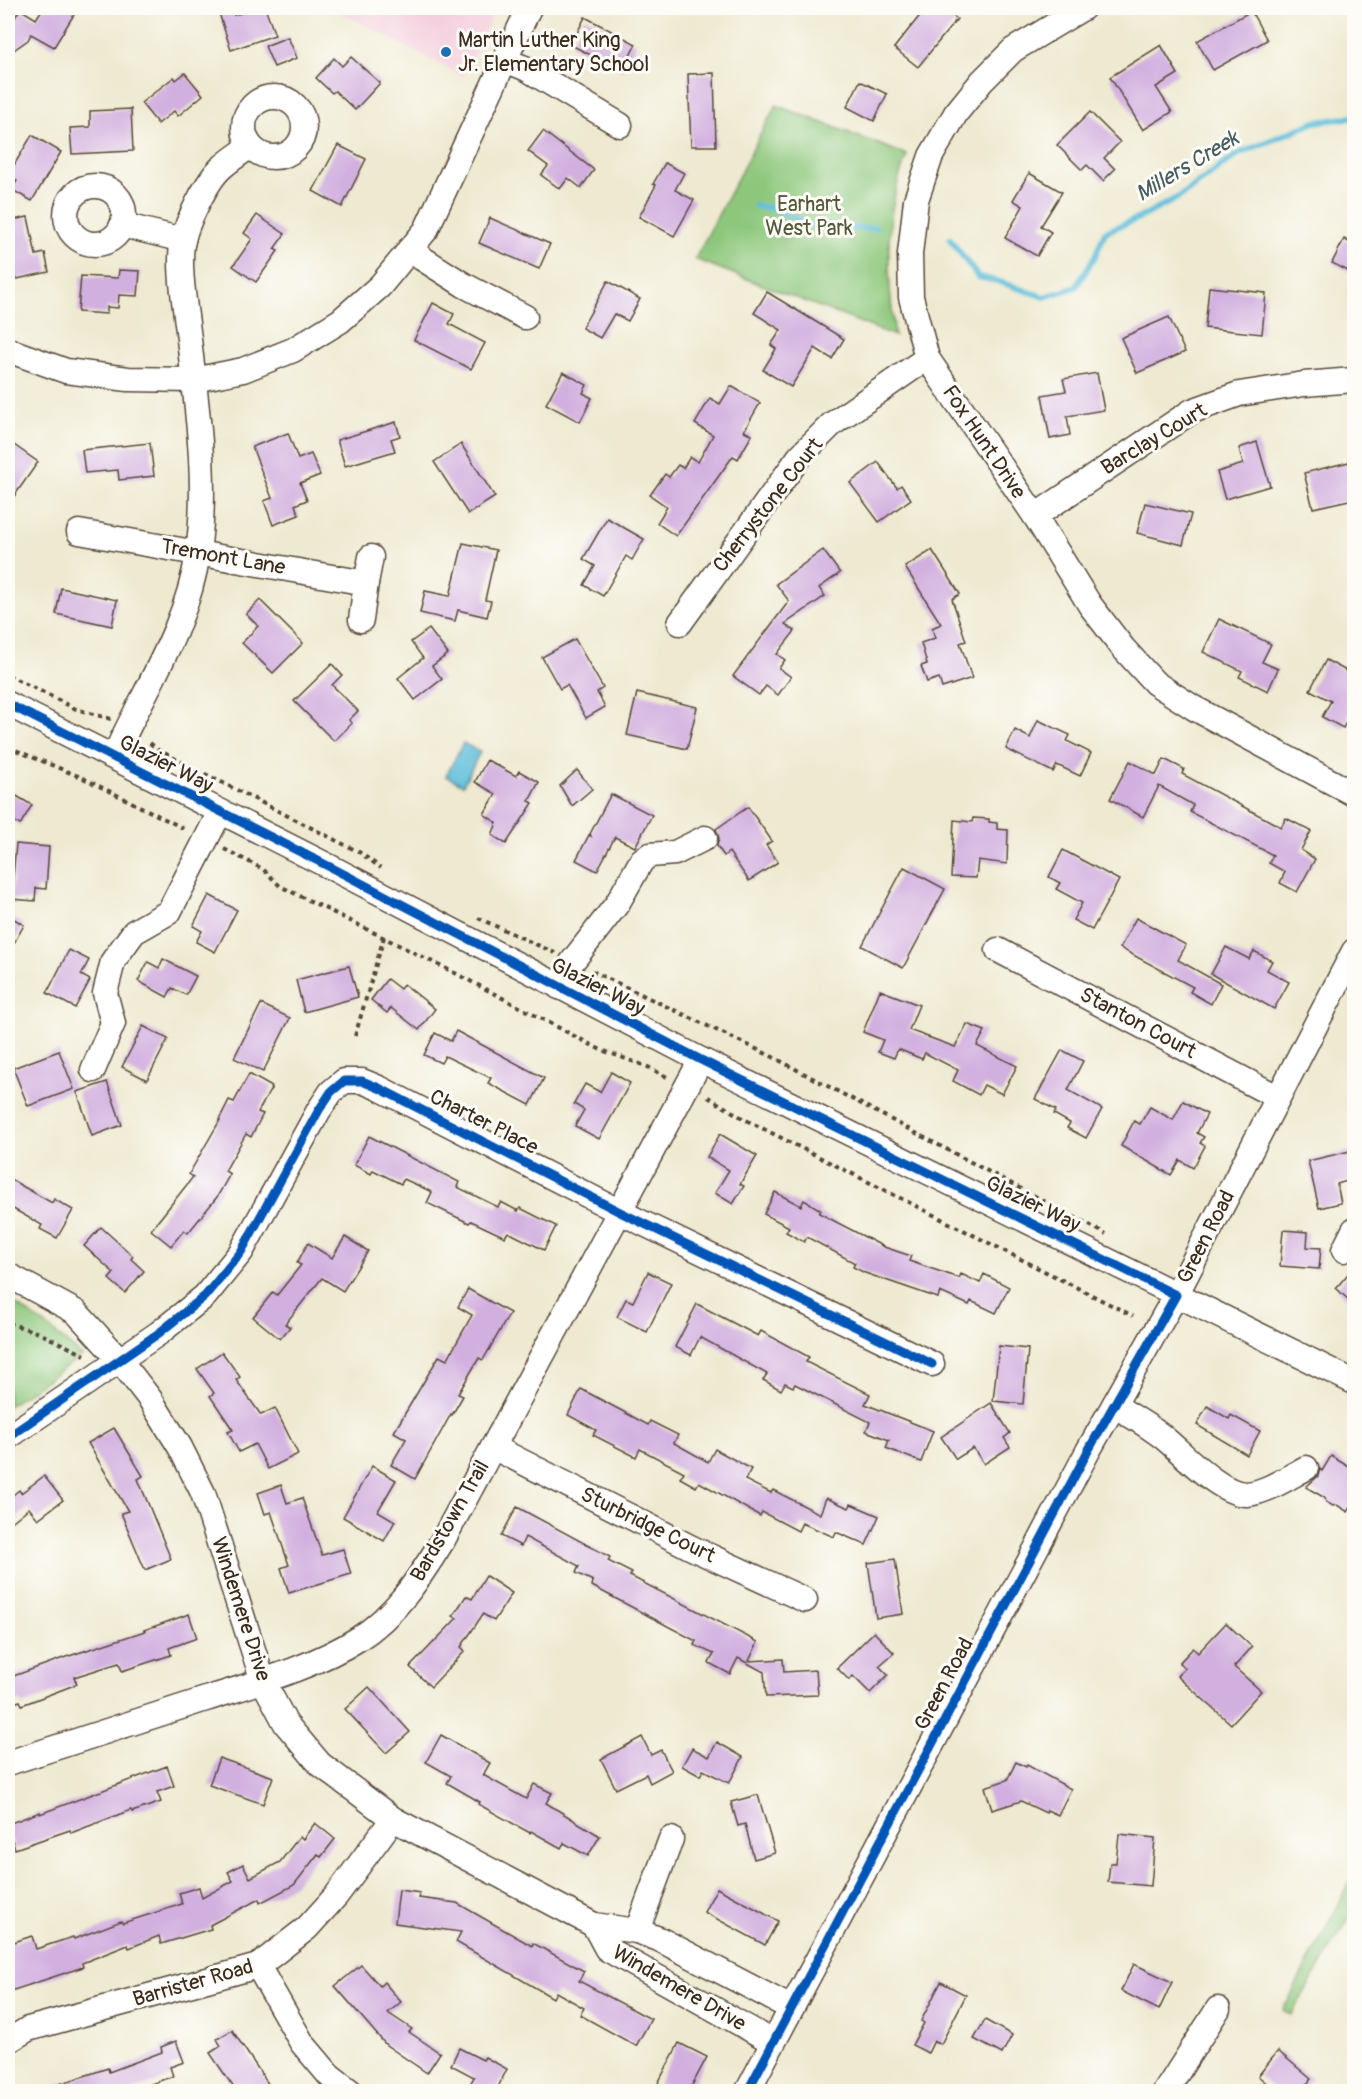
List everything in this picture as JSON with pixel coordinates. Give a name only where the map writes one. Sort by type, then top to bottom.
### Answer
[{"type":"street","points":[[8,350],[66,371],[128,379],[194,380],[243,370],[293,350],[340,321],[380,286],[426,230],[529,8]]},
{"type":"street","name":"Fox Hunt Drive","points":[[1083,8],[1013,50],[982,81],[956,113],[932,156],[916,200],[910,254],[911,297],[927,358],[1035,516],[1090,605],[1122,648],[1155,683],[1194,708],[1354,794]]},
{"type":"street","points":[[505,60],[527,69],[620,125]]},
{"type":"street","points":[[114,757],[137,706],[163,661],[186,602],[198,552],[203,470],[182,279],[183,240],[197,203],[220,169],[250,146]]},
{"type":"street","points":[[122,225],[183,240]]},
{"type":"street","points":[[409,250],[464,285],[525,318]]},
{"type":"street","name":"Cherrystone Court","points":[[680,623],[800,456],[832,424],[927,358]]},
{"type":"street","name":"Barclay Court","points":[[1035,516],[1191,411],[1239,394],[1304,384],[1354,380]]},
{"type":"street","name":"Tremont Lane","points":[[80,532],[366,583]]},
{"type":"street","points":[[361,620],[371,557]]},
{"type":"street","name":"Glazier Way","points":[[8,704],[334,869],[701,1060],[1354,1382]]},
{"type":"street","points":[[93,1070],[113,1023],[105,993],[113,962],[134,932],[169,912],[220,812]]},
{"type":"street","points":[[559,987],[572,962],[616,904],[642,860],[650,855],[675,853],[705,838]]},
{"type":"street","name":"Stanton Court","points":[[998,950],[1277,1097]]},
{"type":"street","name":"Green Road","points":[[747,2091],[1114,1405],[1176,1295],[1354,951]]},
{"type":"street","name":"Bardstown Trail","points":[[8,1763],[263,1681],[324,1657],[359,1639],[392,1612],[419,1578],[443,1540],[701,1060]]},
{"type":"street","name":"Charter Place","points":[[119,1359],[159,1333],[205,1296],[241,1252],[331,1092],[344,1081],[362,1081],[620,1212],[932,1364]]},
{"type":"street","name":"Windemere Drive","points":[[8,1275],[76,1312],[119,1359],[150,1399],[180,1447],[203,1493],[263,1681],[286,1724],[320,1764],[393,1820],[594,1925],[637,1930],[659,1939],[791,2008]]},
{"type":"street","points":[[8,1437],[119,1359]]},
{"type":"street","points":[[1114,1405],[1164,1437],[1198,1467],[1234,1492],[1246,1494],[1259,1491],[1306,1468]]},
{"type":"street","name":"Sturbridge Court","points":[[493,1447],[692,1548],[805,1600]]},
{"type":"street","name":"Barrister Road","points":[[8,2041],[28,2029],[258,1966],[308,1928],[336,1896],[393,1820]]},
{"type":"street","points":[[637,1930],[671,1839]]},
{"type":"street","name":"Windemere Drive","points":[[594,1925],[607,1949],[773,2042]]},
{"type":"street","points":[[258,1966],[302,2043],[329,2075],[351,2091]]},
{"type":"street","points":[[1166,2091],[1218,2009]]},
{"type":"path","points":[[8,675],[75,709],[111,719]]},
{"type":"path","points":[[150,743],[158,750],[359,852],[387,872]]},
{"type":"path","points":[[8,747],[83,777],[187,830]]},
{"type":"path","points":[[223,848],[263,869],[280,886],[599,1049],[648,1067],[667,1077]]},
{"type":"path","points":[[476,918],[773,1057],[1109,1236]]},
{"type":"path","points":[[355,1036],[384,938]]},
{"type":"path","points":[[708,1097],[746,1120],[1133,1316]]},
{"type":"path","points":[[8,1323],[39,1333],[86,1355]]},
{"type":"shaded area","name":"Martin Luther King Jr. Elementary School","points":[[332,8],[496,8],[464,77]]},
{"type":"green space","name":"Earhart West Park","points":[[776,105],[907,155],[894,199],[889,244],[890,290],[895,336],[695,259]]},
{"type":"green space","points":[[8,1299],[46,1325],[82,1356],[8,1406]]},
{"type":"green space","points":[[1354,1875],[1354,1910],[1291,2015],[1283,2010]]},
{"type":"water","points":[[463,743],[480,752],[463,785],[446,776]]},
{"type":"building","points":[[43,8],[78,8],[54,47],[31,34],[28,40],[8,54],[8,29],[20,9],[36,19]]},
{"type":"building","points":[[256,8],[265,8],[275,35],[231,50],[219,13],[232,9],[234,15]]},
{"type":"building","points":[[926,8],[943,8],[957,19],[918,67],[894,48]]},
{"type":"building","points":[[1251,11],[1267,40],[1213,70],[1197,41]]},
{"type":"building","points":[[585,17],[636,44],[622,71],[571,45]]},
{"type":"building","points":[[288,37],[297,58],[274,67],[265,46]]},
{"type":"building","points":[[1161,45],[1178,74],[1156,87],[1172,112],[1143,130],[1110,77]]},
{"type":"building","points":[[351,57],[380,83],[355,110],[335,91],[332,93],[316,78],[334,58],[342,66]]},
{"type":"building","points":[[185,73],[203,95],[178,116],[174,111],[158,124],[141,103],[174,77],[176,80]]},
{"type":"building","points":[[714,73],[716,146],[691,146],[688,74]]},
{"type":"building","points":[[860,81],[887,94],[874,121],[847,107]]},
{"type":"building","points":[[131,109],[133,151],[72,154],[70,128],[90,127],[90,111]]},
{"type":"building","points":[[1090,112],[1120,142],[1104,158],[1115,169],[1103,181],[1087,165],[1082,170],[1057,145]]},
{"type":"building","points":[[543,131],[594,170],[581,188],[568,178],[560,189],[541,175],[548,166],[528,151]]},
{"type":"building","points":[[32,135],[61,152],[32,201],[12,190],[17,181],[8,175]]},
{"type":"building","points":[[338,145],[366,159],[342,207],[313,191]]},
{"type":"building","points":[[665,163],[684,173],[675,190],[694,200],[674,236],[639,217]]},
{"type":"building","points":[[1029,173],[1062,192],[1041,226],[1051,232],[1037,256],[1005,238],[1023,206],[1013,200]]},
{"type":"building","points":[[257,215],[285,234],[274,249],[278,251],[256,282],[233,266],[252,239],[244,233]]},
{"type":"building","points":[[28,217],[36,255],[45,253],[49,272],[8,281],[8,221]]},
{"type":"building","points":[[490,218],[550,244],[539,269],[479,243]]},
{"type":"building","points":[[1344,239],[1354,245],[1354,274],[1332,263]]},
{"type":"building","points":[[119,270],[140,271],[138,296],[119,295],[118,308],[107,307],[107,314],[78,312],[81,276],[118,278]]},
{"type":"building","points":[[608,281],[640,299],[628,321],[614,314],[600,338],[582,328]]},
{"type":"building","points":[[1209,287],[1266,293],[1262,334],[1205,328]]},
{"type":"building","points":[[767,292],[844,339],[832,359],[815,348],[791,387],[763,370],[776,349],[771,345],[781,330],[754,313]]},
{"type":"building","points":[[433,303],[454,314],[449,324],[485,343],[471,369],[414,340]]},
{"type":"building","points":[[1169,317],[1185,352],[1137,373],[1121,338]]},
{"type":"building","points":[[563,372],[587,385],[583,393],[592,398],[580,422],[546,404]]},
{"type":"building","points":[[1097,373],[1104,410],[1067,416],[1070,435],[1050,439],[1042,395],[1066,391],[1063,379]]},
{"type":"building","points":[[731,386],[760,403],[744,431],[752,435],[738,459],[733,456],[676,536],[657,523],[667,507],[650,495],[665,474],[669,477],[678,465],[683,468],[690,457],[698,462],[713,435],[695,424],[710,398],[720,404]]},
{"type":"building","points":[[396,422],[400,436],[391,439],[395,451],[345,466],[337,440]]},
{"type":"building","points":[[288,433],[298,459],[311,454],[320,475],[300,483],[307,500],[295,505],[299,515],[273,525],[264,501],[272,498],[252,447]]},
{"type":"building","points":[[1257,442],[1270,486],[1225,499],[1217,472],[1243,464],[1239,448]]},
{"type":"building","points":[[150,443],[154,476],[119,480],[118,470],[85,473],[82,450]]},
{"type":"building","points":[[461,444],[495,497],[468,514],[434,462]]},
{"type":"building","points":[[14,445],[38,462],[8,505],[8,455]]},
{"type":"building","points":[[878,462],[897,488],[901,485],[911,499],[879,522],[850,483]]},
{"type":"building","points":[[1349,462],[1354,499],[1313,508],[1304,473]]},
{"type":"building","points":[[1145,503],[1191,514],[1183,545],[1137,533]]},
{"type":"building","points":[[607,518],[644,539],[632,560],[626,556],[603,596],[584,585],[595,566],[583,559]]},
{"type":"building","points":[[463,543],[496,550],[485,600],[491,601],[487,617],[458,610],[455,621],[420,613],[425,591],[450,596]]},
{"type":"building","points":[[823,550],[840,573],[819,588],[825,596],[785,624],[795,631],[777,654],[785,660],[779,668],[791,677],[778,695],[766,686],[759,695],[733,676],[789,601],[776,584]]},
{"type":"building","points":[[932,550],[960,594],[952,599],[966,641],[960,643],[972,678],[942,688],[939,678],[927,682],[921,666],[927,664],[921,643],[935,638],[932,628],[941,624],[905,567]]},
{"type":"building","points":[[61,588],[117,600],[112,626],[56,614]]},
{"type":"building","points":[[260,600],[303,643],[273,673],[242,643],[258,626],[246,614]]},
{"type":"building","points":[[1219,619],[1271,644],[1262,662],[1278,669],[1268,691],[1239,677],[1242,671],[1203,652]]},
{"type":"building","points":[[429,629],[448,654],[432,666],[442,679],[415,700],[398,678],[423,658],[411,642]]},
{"type":"building","points":[[575,639],[603,688],[597,692],[605,707],[586,718],[567,685],[560,689],[542,657]]},
{"type":"building","points":[[1326,660],[1354,675],[1354,707],[1343,728],[1322,717],[1331,701],[1310,690]]},
{"type":"building","points":[[332,664],[342,675],[332,685],[358,711],[349,720],[352,723],[334,741],[294,701]]},
{"type":"building","points":[[637,693],[697,707],[687,749],[627,735]]},
{"type":"building","points":[[1038,720],[1070,735],[1067,741],[1091,753],[1080,776],[1057,765],[1053,772],[1006,749],[1015,730],[1030,738]]},
{"type":"building","points":[[1164,759],[1184,769],[1182,774],[1281,827],[1286,818],[1311,831],[1301,850],[1315,859],[1297,892],[1280,883],[1285,872],[1269,863],[1273,855],[1190,812],[1193,805],[1159,786],[1143,817],[1110,799],[1130,761],[1156,775]]},
{"type":"building","points":[[487,760],[516,776],[519,771],[539,782],[529,801],[533,803],[506,844],[492,835],[497,823],[484,814],[496,794],[475,782]]},
{"type":"building","points":[[577,770],[592,789],[572,806],[560,786]]},
{"type":"building","points":[[8,791],[32,805],[20,825],[8,818]]},
{"type":"building","points":[[611,794],[652,815],[635,847],[615,837],[597,871],[576,860],[589,835],[591,836]]},
{"type":"building","points":[[748,807],[772,841],[766,845],[778,862],[749,881],[729,852],[724,856],[717,846],[719,838],[716,829]]},
{"type":"building","points":[[973,818],[989,819],[989,822],[997,823],[997,829],[1008,830],[1007,864],[978,860],[976,878],[951,877],[954,820],[972,822]]},
{"type":"building","points":[[16,844],[49,847],[46,889],[36,888],[35,901],[11,899]]},
{"type":"building","points":[[1063,850],[1119,880],[1092,930],[1073,920],[1082,903],[1056,889],[1060,883],[1049,877]]},
{"type":"building","points":[[904,867],[945,889],[903,968],[862,946]]},
{"type":"building","points":[[209,895],[237,910],[215,952],[196,942],[202,931],[193,926]]},
{"type":"building","points":[[8,915],[24,925],[8,954]]},
{"type":"building","points":[[1136,918],[1186,945],[1178,960],[1221,984],[1211,1004],[1190,992],[1193,987],[1120,948]]},
{"type":"building","points":[[1226,947],[1249,959],[1254,951],[1272,961],[1267,970],[1289,982],[1274,1009],[1211,974]]},
{"type":"building","points":[[69,950],[89,960],[81,975],[90,980],[75,1008],[47,993]]},
{"type":"building","points":[[163,959],[196,976],[186,995],[172,988],[167,997],[138,981],[148,962],[159,968]]},
{"type":"building","points":[[349,966],[358,997],[304,1012],[296,980]]},
{"type":"building","points":[[387,979],[400,989],[404,984],[435,1009],[419,1030],[391,1008],[387,1013],[371,1000]]},
{"type":"building","points":[[880,990],[919,1005],[909,1030],[955,1047],[967,1024],[985,1031],[977,1046],[1017,1066],[1002,1094],[984,1085],[979,1095],[953,1081],[958,1070],[925,1053],[922,1059],[898,1049],[894,1058],[878,1052],[883,1040],[863,1032]]},
{"type":"building","points":[[261,1004],[290,1018],[263,1072],[234,1058]]},
{"type":"building","points":[[143,1026],[168,1039],[147,1080],[122,1067]]},
{"type":"building","points":[[456,1031],[544,1078],[530,1105],[488,1083],[491,1078],[445,1056],[441,1063],[424,1055],[435,1033],[451,1041]]},
{"type":"building","points":[[1062,1050],[1083,1061],[1068,1090],[1102,1109],[1086,1138],[1067,1128],[1070,1123],[1054,1114],[1056,1110],[1035,1099]]},
{"type":"building","points":[[59,1051],[74,1089],[28,1106],[13,1068]]},
{"type":"building","points":[[611,1072],[630,1083],[599,1139],[575,1126],[584,1110],[574,1104],[585,1084],[600,1092]]},
{"type":"building","points":[[249,1074],[272,1087],[258,1112],[263,1114],[251,1137],[246,1134],[225,1171],[230,1174],[217,1197],[188,1233],[184,1230],[171,1246],[151,1230],[193,1177],[189,1174],[229,1100],[234,1102]]},
{"type":"building","points":[[107,1082],[122,1125],[92,1136],[77,1092]]},
{"type":"building","points":[[1183,1101],[1207,1114],[1197,1133],[1204,1137],[1200,1143],[1205,1146],[1193,1168],[1180,1160],[1171,1175],[1121,1146],[1134,1121],[1140,1124],[1150,1107],[1173,1120]]},
{"type":"building","points":[[720,1134],[757,1156],[740,1184],[744,1186],[733,1204],[715,1193],[729,1170],[707,1157]]},
{"type":"building","points":[[369,1136],[459,1182],[457,1187],[498,1207],[501,1202],[518,1211],[520,1208],[556,1226],[544,1250],[508,1232],[505,1237],[427,1203],[432,1192],[404,1179],[401,1184],[373,1170],[371,1174],[354,1165]]},
{"type":"building","points":[[1354,1150],[1354,1179],[1337,1184],[1341,1203],[1319,1208],[1308,1161]]},
{"type":"building","points":[[8,1178],[52,1203],[54,1199],[73,1210],[57,1238],[40,1229],[42,1225],[8,1206]]},
{"type":"building","points":[[775,1192],[801,1206],[804,1200],[821,1210],[819,1213],[884,1247],[911,1256],[909,1261],[959,1278],[961,1274],[980,1283],[984,1274],[1009,1287],[996,1313],[971,1301],[969,1305],[940,1292],[938,1298],[865,1273],[853,1267],[855,1263],[807,1237],[804,1242],[786,1232],[789,1227],[764,1214]]},
{"type":"building","points":[[101,1227],[133,1256],[131,1259],[144,1271],[125,1293],[109,1279],[114,1273],[84,1246]]},
{"type":"building","points":[[1283,1230],[1308,1232],[1307,1247],[1321,1248],[1319,1269],[1280,1266]]},
{"type":"building","points":[[345,1237],[368,1251],[343,1291],[322,1278],[285,1324],[290,1327],[280,1339],[253,1317],[273,1292],[277,1295],[301,1265],[297,1263],[308,1243],[332,1258]]},
{"type":"building","points":[[1354,1267],[1354,1305],[1336,1288]]},
{"type":"building","points":[[648,1272],[671,1283],[647,1332],[617,1317],[626,1299],[633,1302]]},
{"type":"building","points":[[468,1289],[510,1313],[483,1360],[479,1358],[458,1394],[463,1396],[415,1479],[391,1465],[406,1439],[394,1432],[439,1356],[447,1360],[472,1315],[458,1307]]},
{"type":"building","points":[[697,1304],[758,1336],[761,1331],[809,1357],[806,1362],[870,1394],[865,1404],[933,1431],[921,1462],[886,1448],[889,1440],[866,1431],[870,1422],[795,1384],[793,1387],[785,1383],[781,1390],[763,1380],[767,1374],[700,1337],[691,1355],[675,1347]]},
{"type":"building","points":[[999,1346],[1028,1349],[1023,1404],[993,1401]]},
{"type":"building","points":[[222,1352],[240,1377],[236,1380],[261,1415],[275,1408],[298,1454],[268,1469],[255,1444],[239,1452],[228,1432],[233,1430],[210,1396],[214,1393],[197,1369]]},
{"type":"building","points":[[581,1389],[648,1425],[650,1421],[678,1435],[674,1443],[708,1462],[715,1449],[751,1469],[745,1480],[771,1493],[773,1490],[820,1514],[826,1498],[849,1508],[851,1504],[879,1516],[866,1545],[836,1532],[834,1537],[802,1523],[798,1531],[762,1512],[760,1516],[699,1482],[696,1487],[680,1478],[684,1472],[640,1449],[636,1457],[593,1435],[596,1430],[568,1415]]},
{"type":"building","points":[[991,1403],[1010,1433],[1004,1438],[1010,1447],[984,1464],[973,1448],[956,1459],[941,1437]]},
{"type":"building","points":[[1207,1406],[1229,1419],[1231,1415],[1260,1431],[1247,1455],[1197,1425]]},
{"type":"building","points":[[114,1428],[143,1476],[138,1479],[171,1559],[145,1570],[121,1513],[128,1511],[88,1443]]},
{"type":"building","points":[[1331,1456],[1354,1470],[1354,1502],[1348,1512],[1337,1505],[1333,1506],[1326,1502],[1325,1498],[1306,1487],[1318,1476],[1320,1469],[1322,1471]]},
{"type":"building","points":[[372,1466],[396,1480],[378,1511],[395,1521],[384,1541],[343,1517]]},
{"type":"building","points":[[44,1476],[63,1500],[38,1519],[29,1508],[8,1525],[8,1499],[19,1490],[21,1493]]},
{"type":"building","points":[[281,1485],[287,1503],[302,1498],[322,1555],[343,1549],[351,1574],[289,1593],[281,1568],[289,1565],[271,1512],[265,1514],[258,1493]]},
{"type":"building","points":[[517,1507],[610,1557],[608,1561],[632,1573],[630,1576],[758,1642],[749,1661],[783,1659],[784,1672],[816,1670],[818,1695],[766,1697],[764,1672],[738,1658],[730,1674],[709,1663],[714,1654],[694,1645],[696,1641],[592,1586],[593,1581],[576,1573],[579,1566],[525,1537],[521,1546],[501,1536]]},
{"type":"building","points":[[895,1559],[903,1614],[876,1618],[868,1563]]},
{"type":"building","points":[[486,1576],[512,1593],[494,1621],[483,1614],[461,1647],[465,1651],[431,1687],[410,1667],[457,1618],[453,1616],[466,1596],[472,1599]]},
{"type":"building","points":[[189,1614],[197,1638],[169,1648],[171,1655],[122,1671],[119,1663],[74,1677],[77,1684],[22,1705],[20,1701],[8,1705],[8,1678]]},
{"type":"building","points":[[1226,1623],[1252,1647],[1234,1667],[1261,1691],[1231,1724],[1177,1676],[1185,1668],[1179,1663],[1193,1648],[1198,1653]]},
{"type":"building","points":[[874,1632],[894,1653],[879,1666],[888,1675],[870,1693],[853,1676],[849,1680],[837,1668]]},
{"type":"building","points":[[369,1687],[410,1732],[386,1753],[345,1709]]},
{"type":"building","points":[[441,1735],[490,1763],[483,1775],[526,1799],[534,1784],[552,1793],[546,1803],[600,1836],[588,1856],[564,1843],[561,1848],[531,1831],[530,1833],[478,1804],[480,1802],[447,1783],[451,1776],[426,1762]]},
{"type":"building","points":[[642,1737],[651,1755],[661,1750],[672,1771],[650,1783],[646,1774],[616,1789],[601,1759]]},
{"type":"building","points":[[717,1742],[743,1757],[729,1783],[703,1770],[700,1776],[682,1766],[692,1748],[709,1757]]},
{"type":"building","points":[[219,1758],[273,1777],[263,1804],[209,1785]]},
{"type":"building","points":[[1016,1762],[1026,1767],[1027,1765],[1071,1789],[1058,1815],[1047,1810],[1046,1813],[1021,1801],[992,1810],[985,1787],[1007,1780]]},
{"type":"building","points":[[167,1766],[174,1786],[157,1792],[161,1802],[132,1812],[131,1810],[71,1833],[70,1830],[15,1849],[12,1840],[8,1841],[8,1824]]},
{"type":"building","points":[[758,1795],[775,1853],[754,1859],[745,1824],[738,1826],[731,1802]]},
{"type":"building","points":[[315,1823],[335,1839],[321,1857],[318,1854],[294,1885],[260,1903],[259,1899],[210,1925],[211,1929],[161,1944],[159,1936],[129,1948],[128,1945],[82,1963],[83,1967],[8,1992],[8,1944],[32,1936],[36,1949],[73,1937],[74,1939],[121,1921],[123,1923],[182,1904],[179,1893],[199,1887],[202,1898],[233,1881],[228,1872],[243,1864],[250,1878],[280,1862],[300,1836],[303,1839]]},
{"type":"building","points":[[1119,1834],[1155,1838],[1151,1886],[1108,1882],[1110,1863],[1116,1863]]},
{"type":"building","points":[[717,1888],[778,1921],[765,1945],[704,1912]]},
{"type":"building","points":[[399,1890],[420,1893],[419,1898],[457,1903],[532,1946],[533,1943],[584,1971],[579,1981],[651,2019],[636,2046],[580,2015],[584,2008],[556,1992],[553,1998],[456,1942],[461,1932],[395,1923]]},
{"type":"building","points":[[1134,1964],[1172,1982],[1159,2010],[1121,1991]]},
{"type":"building","points":[[361,1965],[380,1986],[384,1982],[401,2002],[388,2013],[412,2029],[409,2032],[440,2053],[427,2073],[386,2045],[335,1986]]},
{"type":"building","points":[[941,1982],[966,1995],[941,2044],[934,2041],[928,2053],[912,2045],[924,2023],[921,2021]]},
{"type":"building","points":[[985,2020],[1012,2035],[1002,2054],[974,2039]]},
{"type":"building","points":[[232,2030],[273,2091],[236,2091],[210,2053],[221,2046],[217,2039]]},
{"type":"building","points":[[176,2041],[184,2062],[170,2067],[173,2076],[132,2091],[46,2091],[45,2089],[108,2068],[109,2072],[162,2052],[161,2047]]},
{"type":"building","points":[[679,2043],[707,2057],[689,2091],[654,2091]]},
{"type":"building","points":[[459,2048],[483,2060],[485,2057],[507,2069],[496,2091],[466,2091],[474,2077],[451,2065]]},
{"type":"building","points":[[1278,2051],[1311,2079],[1301,2091],[1276,2091],[1258,2076]]},
{"type":"waterway","name":"Millers Creek","points":[[950,239],[978,277],[1044,297],[1076,287],[1095,256],[1105,232],[1139,218],[1179,197],[1238,154],[1315,122],[1354,117]]},
{"type":"waterway","name":"Millers Creek","points":[[756,206],[772,208],[819,229],[876,228]]},
{"type":"cycle path","points":[[8,704],[334,869],[701,1060],[1176,1295],[1088,1451],[747,2092]]},
{"type":"cycle path","points":[[8,1437],[159,1333],[205,1296],[241,1252],[319,1110],[331,1092],[344,1081],[362,1081],[379,1088],[620,1212],[932,1364]]},
{"type":"place","name":"Martin Luther King Jr. Elementary School","points":[[446,52]]}]
